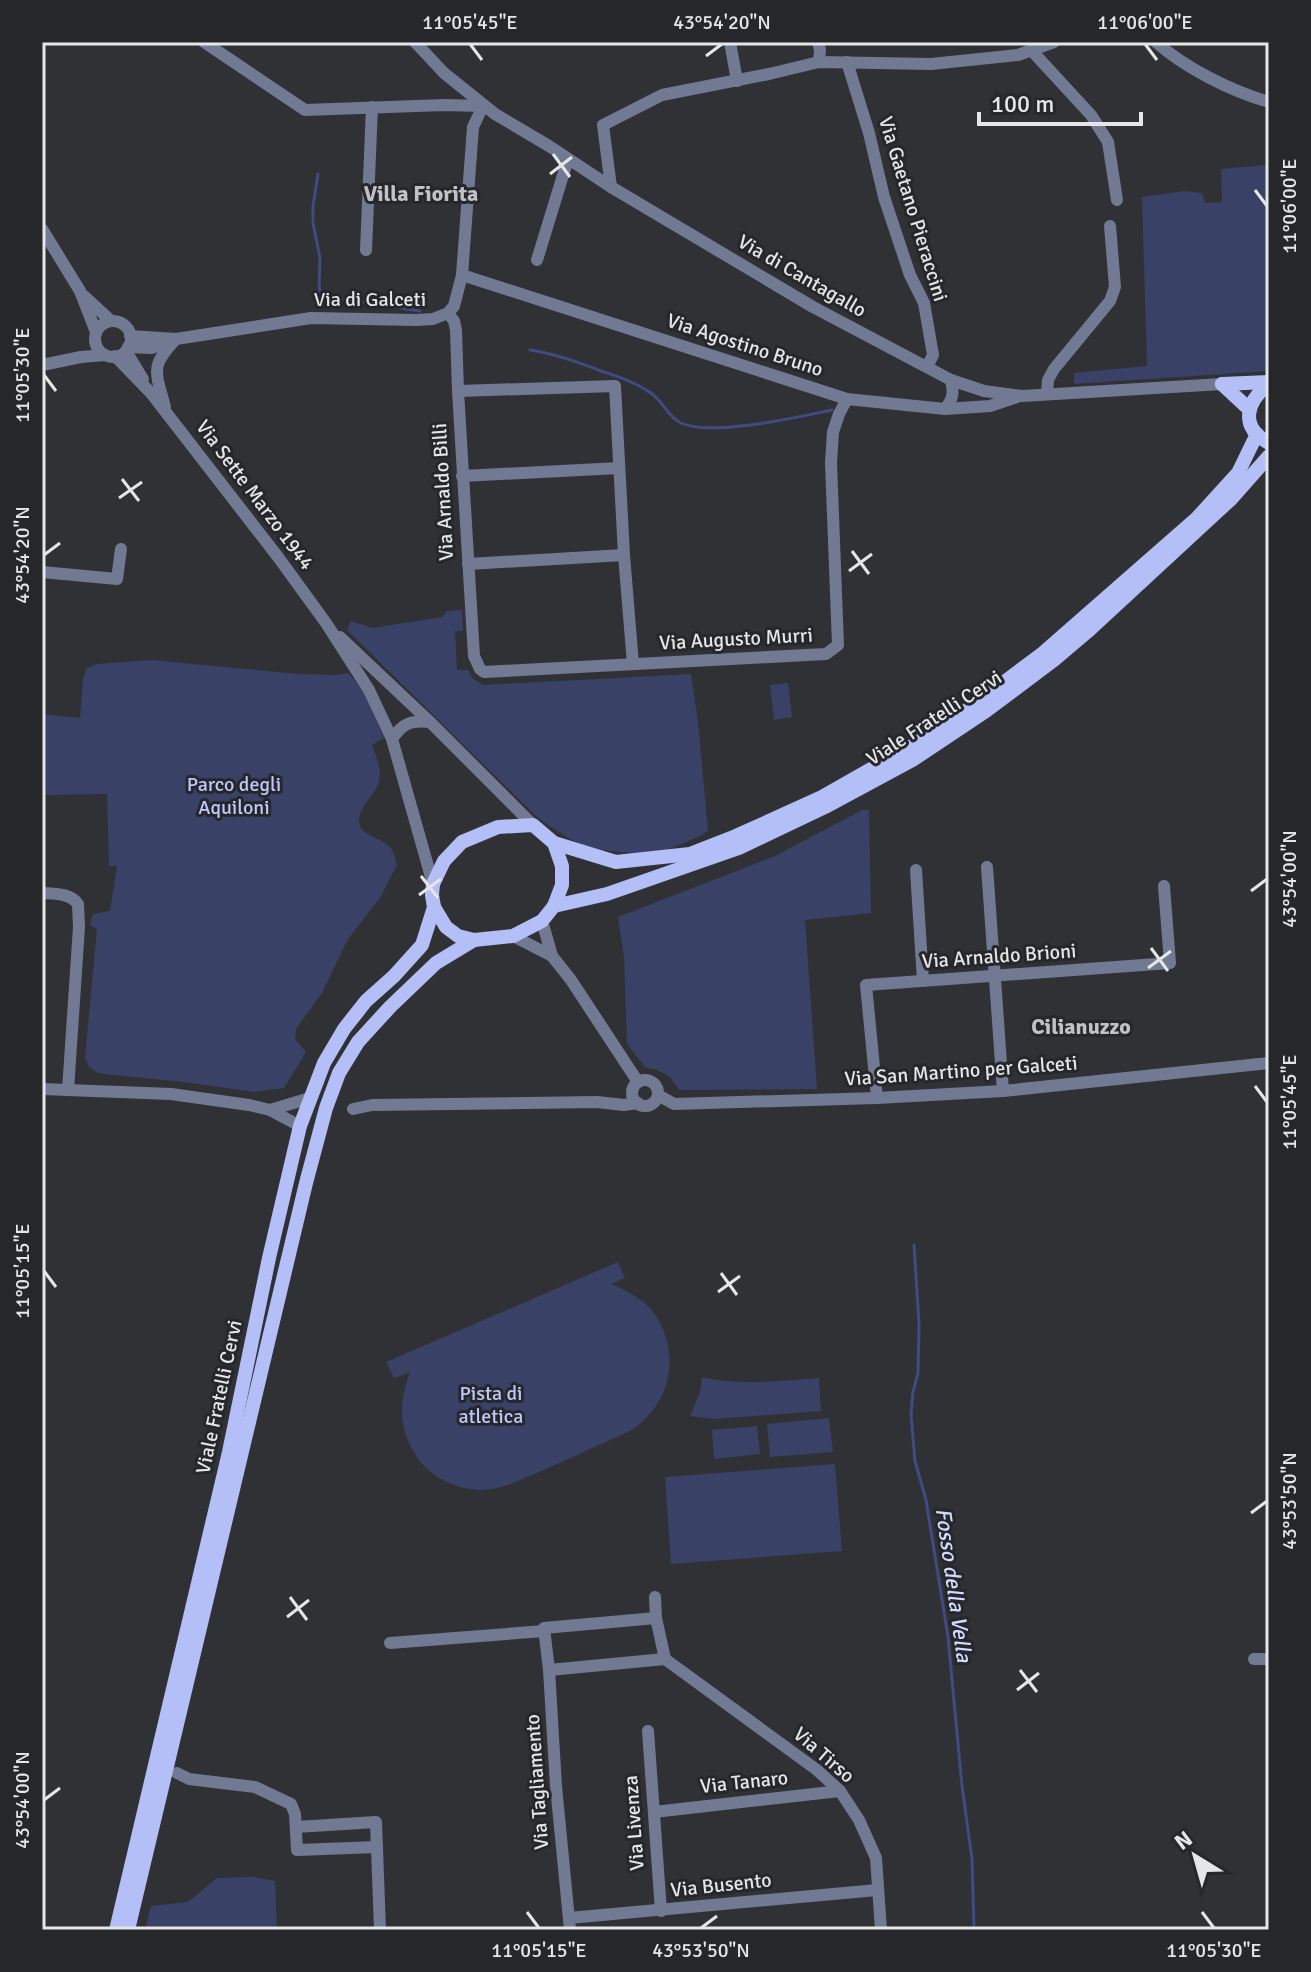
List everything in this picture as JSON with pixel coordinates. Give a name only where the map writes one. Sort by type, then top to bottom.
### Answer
[{"type":"main road","points":[[1222,384],[1269,383]]},
{"type":"main road","points":[[1222,384],[1249,409],[1256,395],[1269,383]]},
{"type":"main road","name":"Viale Fratelli Cervi","points":[[533,825],[554,843],[616,862],[690,854],[820,798],[906,750],[974,705],[1043,653],[1197,518],[1238,473],[1263,439],[1250,423],[1249,409]]},
{"type":"main road","name":"Viale Fratelli Cervi","points":[[554,906],[607,894],[739,848],[825,807],[914,759],[997,703],[1087,632],[1231,499],[1269,456]]},
{"type":"main road","points":[[433,884],[444,861],[462,842],[498,827],[533,825]]},
{"type":"main road","name":"Viale Fratelli Cervi","points":[[128,1930],[306,1183],[339,1073],[358,1042],[436,963],[474,940],[513,936],[542,921],[554,906],[562,885],[562,866],[554,843]]},
{"type":"main road","name":"Viale Fratelli Cervi","points":[[116,1930],[229,1452],[300,1126],[324,1063],[344,1029],[366,1001],[422,945],[434,907],[433,884]]},
{"type":"main road","points":[[434,907],[446,927],[458,936],[474,940]]},
{"type":"street","points":[[204,42],[305,110],[483,106]]},
{"type":"street","name":"Via di Cantagallo","points":[[415,42],[444,73],[483,106],[611,187],[813,307],[951,380],[984,391],[1022,396],[1222,384]]},
{"type":"street","points":[[730,42],[737,81]]},
{"type":"street","points":[[818,42],[819,62]]},
{"type":"street","points":[[611,187],[603,125],[662,95],[819,62],[931,64],[1018,55],[1054,42]]},
{"type":"street","points":[[1156,42],[1172,57],[1207,76],[1269,102]]},
{"type":"street","points":[[1032,51],[1091,115],[1108,142],[1117,200]]},
{"type":"street","name":"Via Gaetano Pieraccini","points":[[847,62],[869,133],[884,197],[910,275],[924,303],[933,355],[927,367]]},
{"type":"street","name":"Via di Galceti","points":[[42,365],[121,349],[152,348],[176,339],[311,318],[416,320],[433,319],[448,313],[454,306],[462,275],[473,127],[483,106]]},
{"type":"street","points":[[366,250],[372,107]]},
{"type":"street","points":[[537,260],[568,159]]},
{"type":"street","points":[[1047,394],[1048,380],[1054,369],[1110,301],[1115,287],[1110,226]]},
{"type":"street","name":"Via Sette Marzo 1944","points":[[42,229],[80,291],[97,348],[121,349]]},
{"type":"street","name":"Via Agostino Bruno","points":[[462,275],[847,399],[945,409],[990,406],[1022,396]]},
{"type":"street","name":"Via Sette Marzo 1944","points":[[80,291],[111,321],[126,326],[121,349],[326,623]]},
{"type":"street","name":"Via Arnaldo Billi","points":[[448,313],[456,330],[474,656],[480,669]]},
{"type":"street","points":[[95,335],[102,324],[111,321]]},
{"type":"street","name":"Via di Galceti","points":[[63,360],[79,352],[95,335]]},
{"type":"street","points":[[166,411],[156,373],[161,355],[176,339]]},
{"type":"street","points":[[945,409],[954,394],[951,380]]},
{"type":"street","points":[[458,391],[615,386],[633,664]]},
{"type":"street","name":"Via Augusto Murri","points":[[480,669],[497,673],[826,654],[838,645],[831,463],[833,432],[847,399]]},
{"type":"street","points":[[462,476],[619,468]]},
{"type":"street","points":[[42,572],[117,579],[121,549]]},
{"type":"street","points":[[468,564],[624,555]]},
{"type":"street","points":[[326,623],[533,825]]},
{"type":"street","points":[[326,623],[369,690],[392,739],[433,884]]},
{"type":"street","points":[[392,739],[407,723],[430,722]]},
{"type":"street","points":[[987,867],[1003,1091]]},
{"type":"street","points":[[916,870],[923,981]]},
{"type":"street","name":"Via Arnaldo Brioni","points":[[877,1098],[866,985],[1170,963],[1164,886]]},
{"type":"street","points":[[42,893],[74,898],[78,904],[68,1090]]},
{"type":"street","points":[[542,921],[552,956],[571,980],[636,1086],[634,1099],[644,1106],[652,1104],[658,1095]]},
{"type":"street","points":[[513,936],[552,956]]},
{"type":"street","name":"Via San Martino per Galceti","points":[[636,1086],[646,1080],[653,1083],[658,1095],[674,1104],[877,1098],[1003,1091],[1269,1063]]},
{"type":"street","points":[[597,1102],[621,1098],[636,1086]]},
{"type":"street","points":[[42,1089],[171,1094],[249,1105],[270,1110],[300,1126]]},
{"type":"street","points":[[270,1110],[310,1098]]},
{"type":"street","points":[[353,1109],[372,1105],[638,1103]]},
{"type":"street","points":[[549,1670],[665,1659],[655,1597]]},
{"type":"street","points":[[390,1643],[656,1618]]},
{"type":"street","name":"Via Tagliamento","points":[[544,1630],[570,1924]]},
{"type":"street","name":"Via Tirso","points":[[665,1659],[817,1770],[840,1791],[859,1820],[876,1858],[881,1930]]},
{"type":"street","points":[[1254,1659],[1269,1659]]},
{"type":"street","name":"Via Livenza","points":[[648,1731],[661,1911]]},
{"type":"street","points":[[177,1773],[189,1779],[255,1787],[291,1804],[295,1814],[297,1850],[377,1847]]},
{"type":"street","name":"Via Tanaro","points":[[654,1812],[840,1791]]},
{"type":"street","points":[[296,1827],[376,1822],[380,1930]]},
{"type":"street","name":"Via Busento","points":[[570,1924],[661,1911],[877,1890]]},
{"type":"green space","points":[[1269,166],[1269,371],[1074,384],[1074,373],[1147,366],[1142,197],[1184,191],[1202,193],[1205,203],[1222,202],[1221,169]]},
{"type":"green space","points":[[462,610],[463,631],[455,631],[457,670],[468,670],[472,678],[483,685],[691,674],[708,831],[668,849],[643,853],[598,849],[569,838],[537,817],[347,630],[351,621],[372,628],[443,617],[446,611]]},
{"type":"green space","name":"Parco degli Aquiloni","points":[[151,660],[298,674],[348,673],[364,692],[384,738],[372,745],[380,776],[359,820],[365,832],[390,847],[397,865],[380,898],[348,939],[322,993],[296,1029],[295,1039],[306,1052],[284,1088],[255,1092],[98,1073],[89,1067],[85,1058],[97,929],[90,925],[93,914],[110,911],[117,866],[109,866],[107,794],[42,795],[42,714],[80,718],[83,679],[87,668],[97,664]]},
{"type":"green space","points":[[788,683],[792,717],[774,720],[770,685]]},
{"type":"green space","points":[[862,810],[869,810],[871,913],[805,920],[817,1089],[679,1090],[670,1077],[645,1067],[627,1044],[624,958],[618,917],[775,856]]},
{"type":"green space","name":"Pista di atletica","points":[[618,1262],[625,1278],[611,1284],[636,1297],[652,1310],[664,1332],[668,1348],[667,1380],[654,1408],[643,1421],[630,1431],[498,1488],[482,1490],[463,1487],[427,1469],[409,1443],[403,1423],[402,1404],[410,1372],[394,1378],[386,1362]]},
{"type":"green space","points":[[702,1377],[745,1382],[819,1378],[821,1411],[714,1419],[690,1416],[700,1392]]},
{"type":"green space","points":[[829,1418],[833,1452],[770,1457],[767,1424]]},
{"type":"green space","points":[[757,1426],[760,1454],[714,1459],[712,1430]]},
{"type":"green space","points":[[835,1464],[842,1551],[671,1564],[665,1477]]},
{"type":"green space","points":[[254,1877],[275,1881],[277,1930],[145,1930],[151,1906],[188,1902],[217,1878]]},
{"type":"waterway","name":"Fosso della Vella","points":[[318,174],[313,223],[320,258],[319,287],[322,297],[420,311]]},
{"type":"waterway","name":"Fosso della Vella","points":[[530,350],[566,359],[633,383],[655,396],[676,420],[695,427],[733,427],[832,410]]},
{"type":"waterway","name":"Fosso della Vella","points":[[914,1245],[919,1324],[918,1373],[911,1415],[915,1461],[926,1500],[948,1637],[972,1859],[974,1930]]},
{"type":"district","name":"Villa Fiorita","points":[[421,193]]},
{"type":"district","name":"Cilianuzzo","points":[[1081,1026]]}]
